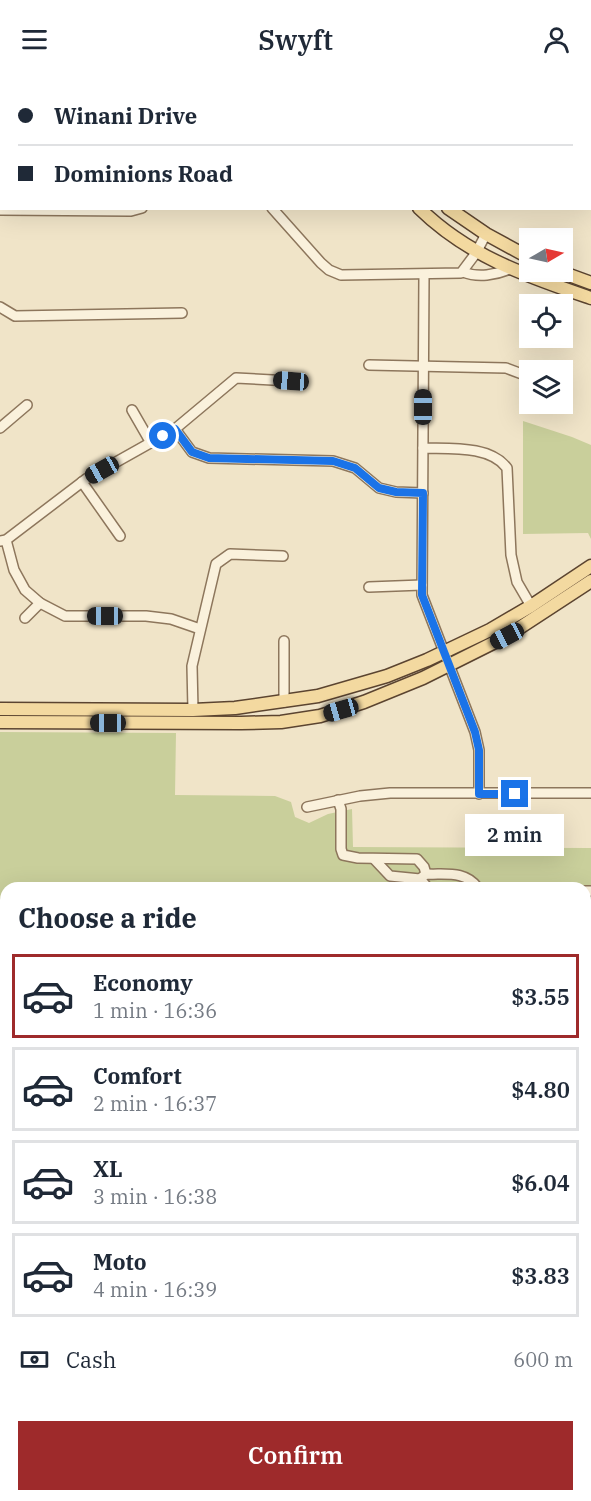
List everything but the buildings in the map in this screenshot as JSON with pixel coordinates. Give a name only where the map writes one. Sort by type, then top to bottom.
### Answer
[{"type":"main road","points":[[422,210],[476,253],[526,276],[591,297]]},
{"type":"main road","points":[[451,210],[486,234],[519,252]]},
{"type":"main road","points":[[573,276],[591,283]]},
{"type":"main road","points":[[0,709],[193,710],[235,708],[284,702],[354,687],[387,676],[490,630],[591,566]]},
{"type":"main road","points":[[0,722],[241,723],[280,722],[320,716],[364,702],[448,666],[507,636],[591,581]]},
{"type":"main road","points":[[193,710],[198,716],[241,723]]},
{"type":"street","points":[[0,210],[135,210]]},
{"type":"street","points":[[274,210],[321,263],[329,270],[341,275],[424,275],[463,272],[471,275],[499,274],[510,269]]},
{"type":"street","points":[[463,272],[486,234]]},
{"type":"street","points":[[424,275],[422,595],[475,732],[479,750],[479,794]]},
{"type":"street","points":[[0,307],[15,316],[182,313]]},
{"type":"street","points":[[369,366],[506,368],[519,373]]},
{"type":"street","points":[[200,629],[171,620],[146,616],[65,616],[40,603],[25,590],[14,570],[3,540],[82,482],[175,429],[237,378],[291,381]]},
{"type":"street","points":[[0,428],[27,405]]},
{"type":"street","points":[[132,410],[151,442]]},
{"type":"street","points":[[175,429],[192,452],[209,458],[333,461],[355,468],[379,488],[396,492],[423,493]]},
{"type":"street","points":[[423,448],[467,449],[500,458],[507,468],[512,555],[517,582],[531,606]]},
{"type":"street","points":[[82,482],[120,536]]},
{"type":"street","points":[[193,710],[192,666],[216,564],[230,554],[283,556]]},
{"type":"street","points":[[369,587],[422,585]]},
{"type":"street","points":[[25,618],[40,603]]},
{"type":"street","points":[[284,641],[284,702]]},
{"type":"street","points":[[307,807],[390,793],[591,793]]},
{"type":"street","points":[[338,800],[343,855],[348,858],[417,860],[424,867],[423,877],[425,882]]},
{"type":"street","points":[[374,859],[390,876],[397,878],[462,875],[472,882]]},
{"type":"green space","points":[[523,421],[591,445],[591,539],[588,533],[523,534]]},
{"type":"green space","points":[[0,732],[176,733],[175,795],[275,796],[291,802],[295,817],[309,823],[328,814],[352,809],[353,847],[591,848],[591,882],[0,882]]},
{"type":"route","points":[[163,436],[175,429],[192,452],[209,458],[333,461],[355,468],[379,488],[396,492],[423,493],[422,595],[475,732],[479,750],[479,794],[515,794]]}]
